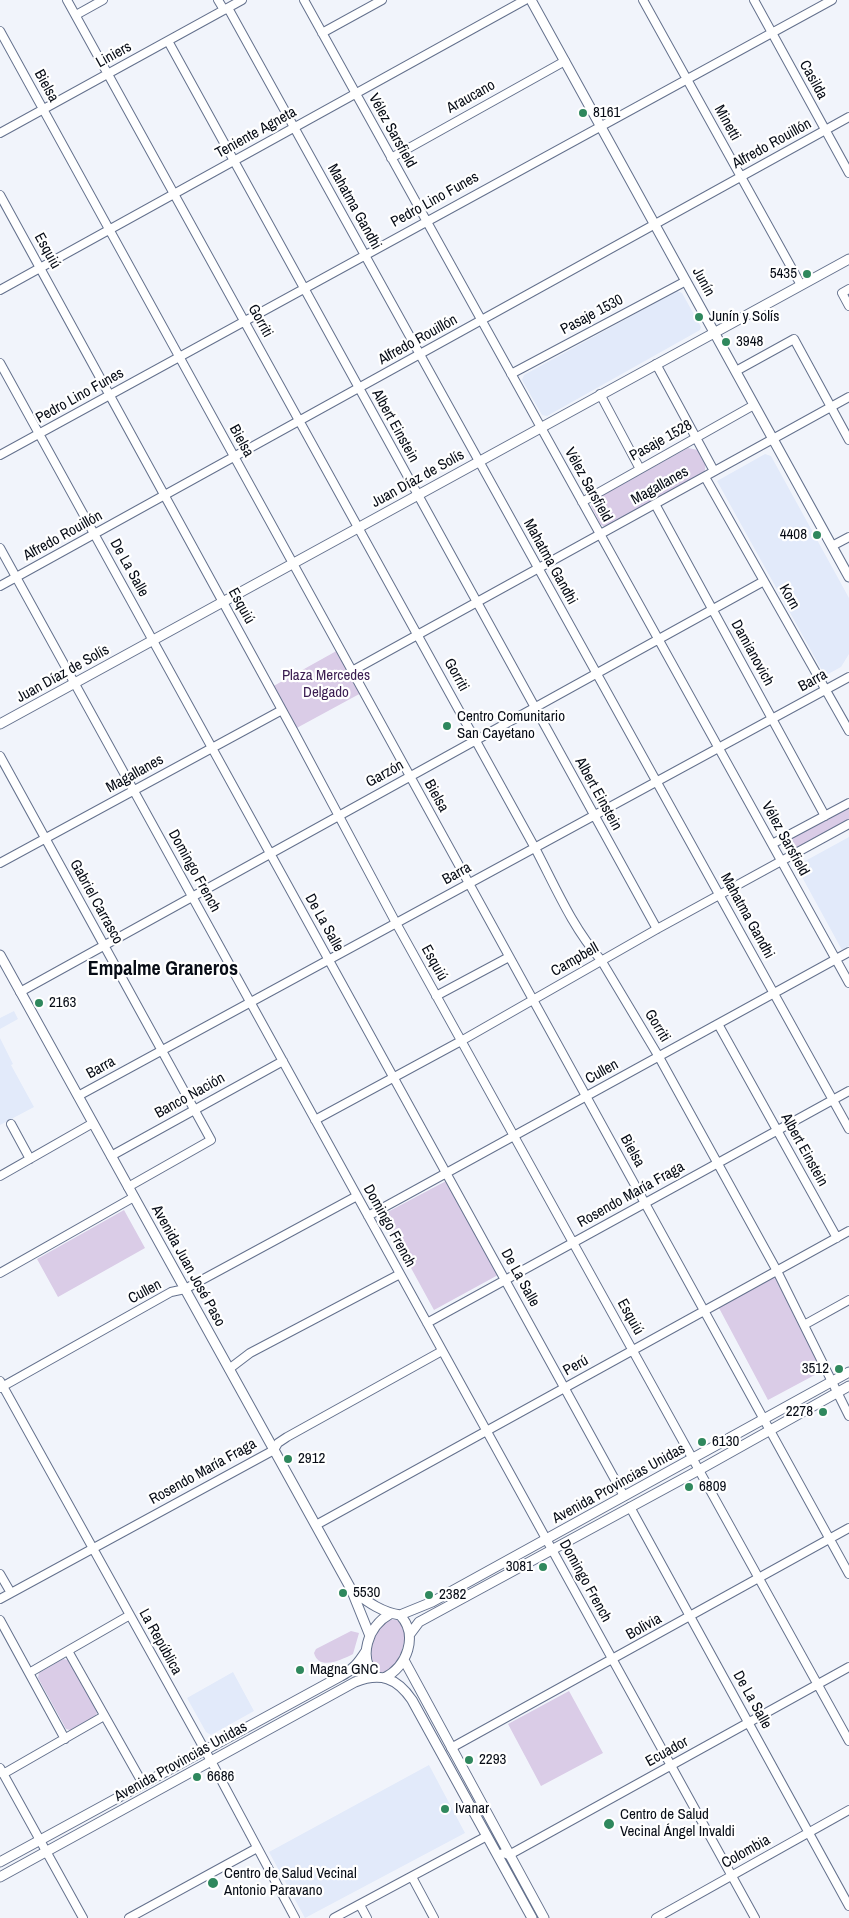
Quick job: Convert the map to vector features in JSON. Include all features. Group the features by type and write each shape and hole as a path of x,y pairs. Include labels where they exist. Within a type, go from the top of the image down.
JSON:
{"main road":[{"name":"Junín","path":"531,0 849,577"},
{"name":"Juan Díaz de Solís","path":"0,724 849,259"},
{"name":"Avenida Juan José Paso","path":"1,958 351,1589 370,1636"},
{"name":"Avenida Provincias Unidas","path":"400,1615 432,1602 849,1372"},
{"name":"Avenida Provincias Unidas","path":"410,1634 419,1622 630,1508 849,1386"},
{"name":"Avenida Juan José Paso","path":"351,1589 374,1607 390,1614"},
{"path":"380,1678 396,1671 404,1660 410,1634 400,1615 390,1614 381,1619 375,1626 366,1650 368,1665 380,1678 396,1682 405,1689 532,1918"},
{"name":"Avenida Provincias Unidas","path":"0,1862 350,1671 359,1662 366,1650"},
{"path":"404,1660 544,1918"},
{"name":"Avenida Provincias Unidas","path":"0,1876 354,1682 366,1678 380,1678"}],"street":[{"name":"Gorriti","path":"67,0 476,740 572,920 589,947 601,960 659,1057 777,1271 849,1416"},
{"path":"76,15 103,0"},
{"name":"Mahatma Gandhi","path":"218,0 226,9 294,128 849,1129"},
{"name":"Liniers","path":"0,133 242,0"},
{"name":"Vélez Sarsfield","path":"304,0 849,983"},
{"path":"322,33 382,0"},
{"name":"Teniente Agneta","path":"0,290 525,0"},
{"name":"Minetti","path":"643,0 801,285"},
{"name":"Casilda","path":"754,0 849,174"},
{"name":"Pedro Lino Funes","path":"0,455 686,78 832,0"},
{"name":"Bielsa","path":"0,31 849,1574"},
{"name":"Albert Einstein","path":"168,41 656,929"},
{"name":"Araucano","path":"391,158 565,61"},
{"name":"Alfredo Rouillón","path":"0,586 849,117"},
{"name":"Esquiú","path":"0,195 436,996 849,1741"},
{"name":"Pasaje 1530","path":"511,374 686,281"},
{"path":"845,291 849,306"},
{"path":"736,371 794,339 849,440"},
{"name":"De La Salle","path":"0,363 624,1496"},
{"path":"656,364 714,472"},
{"path":"600,394 640,469"},
{"name":"Magallanes","path":"352,671 849,397"},
{"name":"Pasaje 1528","path":"582,502 754,404"},
{"name":"Korn","path":"704,476 849,731"},
{"name":"Damianovich","path":"655,504 825,816"},
{"path":"832,546 849,536"},
{"name":"Domingo French","path":"0,548 754,1918"},
{"name":"Garzón","path":"20,992 764,581"},
{"name":"Barra","path":"78,1096 849,677"},
{"name":"Magallanes","path":"0,863 282,710"},
{"name":"Gabriel Carrasco","path":"0,756 211,1140 128,1187"},
{"path":"772,844 849,802"},
{"name":"Campbell","path":"316,1120 461,1041 656,929 849,824"},
{"name":"Cullen","path":"368,1216 849,952"},
{"path":"436,996 509,957"},
{"name":"Albert Einstein","path":"718,1024 837,1238"},
{"name":"Banco Nación","path":"111,1156 283,1061"},
{"name":"Rosendo María Fraga","path":"427,1322 849,1091"},
{"path":"0,1176 93,1123"},
{"path":"11,1124 30,1159"},
{"name":"Cullen","path":"1,1385 171,1292 185,1289 357,1196"},
{"path":"0,1273 134,1197"},
{"name":"Perú","path":"316,1525 849,1231"},
{"path":"229,1369 250,1353 400,1274"},
{"path":"804,1324 849,1300"},
{"name":"Rosendo María Fraga","path":"0,1599 274,1450 278,1443 287,1437 442,1351"},
{"name":"La República","path":"1,1385 205,1750 294,1918"},
{"name":"De La Salle","path":"630,1508 849,1906"},
{"name":"Bolivia","path":"451,1748 849,1528"},
{"path":"0,1574 11,1593"},
{"path":"29,1673 130,1615"},
{"path":"0,1620 65,1739"},
{"path":"68,1651 142,1784"},
{"name":"Ecuador","path":"498,1856 503,1853 509,1855 849,1667"},
{"path":"83,1918 2,1771 65,1739 104,1716"},
{"name":"Colombia","path":"656,1918 849,1810"},
{"path":"334,1918 487,1836"},
{"path":"129,1918 256,1848"},
{"path":"412,1877 434,1918"},
{"path":"360,1905 367,1918"}],"shaded area":[{"path":"677,291 682,293 701,327 700,330 547,416 542,415 522,380 524,375"},
{"path":"765,454 771,456 849,598 849,654 841,667 828,674 824,674 717,481"},
{"path":"849,837 849,946 842,950 796,866"},
{"path":"14,1011 18,1019 0,1029 0,1018"},
{"path":"0,1038 13,1064 11,1065 34,1107 0,1125"},
{"path":"233,1672 254,1711 211,1735 206,1732 187,1698"},
{"name":"Ivanar","path":"429,1765 465,1833 305,1918 269,1852"}],"green space":[{"path":"688,448 698,450 705,464 704,473 606,527 601,525 591,506 595,499"},
{"name":"Plaza Mercedes Delgado","path":"340,649 363,692 293,730 270,688"},
{"path":"849,806 849,820 790,853 787,851 784,845 788,839"},
{"path":"446,1181 498,1275 434,1310 382,1215"},
{"path":"124,1210 145,1248 58,1297 37,1259"},
{"path":"774,1276 824,1370 768,1400 719,1308"},
{"path":"390,1619 397,1620 404,1627 405,1639 394,1665 385,1672 379,1672 372,1659 373,1644 379,1629"},
{"path":"351,1631 359,1633 353,1654 343,1659 325,1663 317,1658 314,1653 316,1649"},
{"path":"63,1659 68,1660 97,1712 96,1716 70,1730 66,1729 38,1678 39,1673"},
{"path":"569,1691 603,1753 541,1786 508,1724"}],"place":[{"name":"8161","path":"583,113"},
{"name":"5435","path":"807,274"},
{"name":"Junín y Solís","path":"699,317"},
{"name":"3948","path":"726,342"},
{"name":"4408","path":"817,535"},
{"name":"Centro Comunitario San Cayetano","path":"447,726"},
{"name":"2163","path":"39,1003"},
{"name":"3512","path":"839,1369"},
{"name":"2278","path":"823,1412"},
{"name":"6130","path":"702,1442"},
{"name":"2912","path":"288,1459"},
{"name":"6809","path":"689,1487"},
{"name":"3081","path":"543,1567"},
{"name":"5530","path":"343,1593"},
{"name":"2382","path":"429,1595"},
{"name":"Magna GNC","path":"300,1670"},
{"name":"2293","path":"469,1760"},
{"name":"6686","path":"197,1777"},
{"name":"Ivanar","path":"445,1809"},
{"name":"Centro de Salud Vecinal Ángel Invaldi","path":"609,1824"},
{"name":"Centro de Salud Vecinal Antonio Paravano","path":"213,1883"}],"district":[{"name":"Empalme Graneros","path":"163,970"}]}
